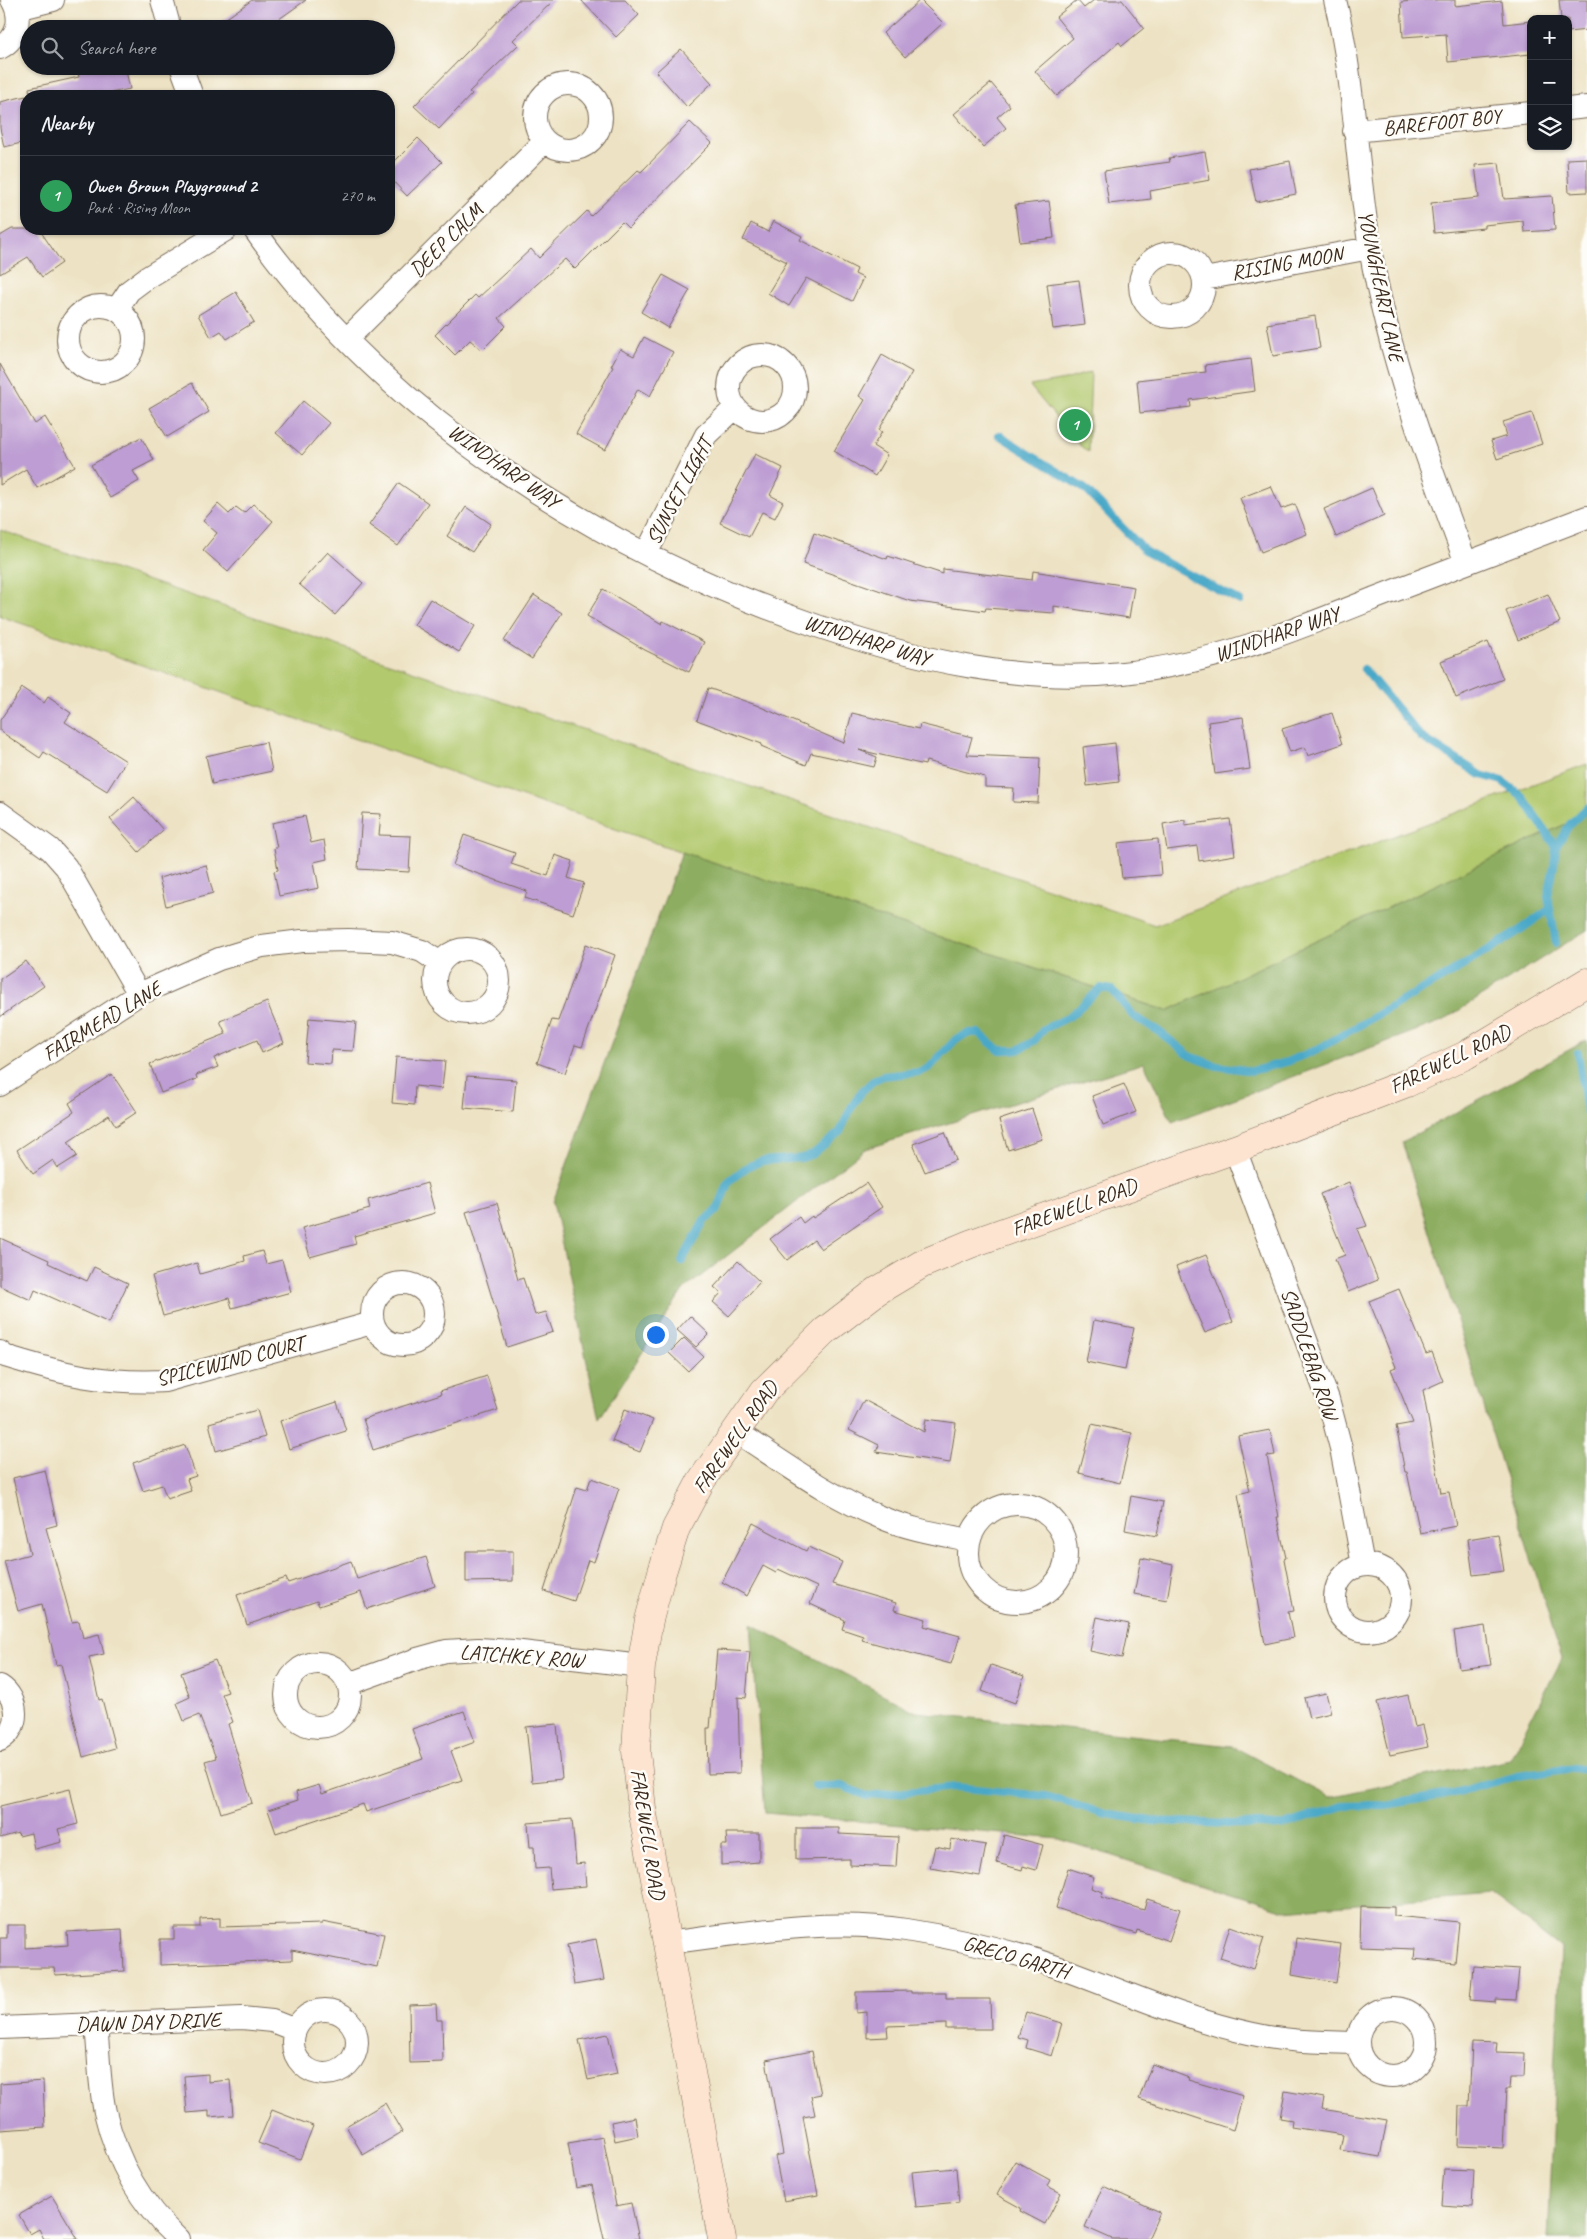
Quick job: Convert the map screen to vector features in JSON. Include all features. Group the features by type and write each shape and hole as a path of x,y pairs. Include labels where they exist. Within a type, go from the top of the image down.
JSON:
{"street":[{"path":"0,48 6,45 18,27 15,5 53,0"},
{"path":"162,0 168,20"},
{"name":"YOUNGHEART LANE","path":"1335,0 1347,61 1354,131 1370,248 1397,368 1417,430 1466,563"},
{"path":"185,75 190,90"},
{"path":"1572,109 1587,107"},
{"name":"BAREFOOT BOY","path":"1354,131 1527,113"},
{"name":"DEEP CALM","path":"347,339 545,140"},
{"path":"117,309 129,291 145,279 217,235"},
{"name":"WINDHARP WAY","path":"258,235 280,266 347,339 411,399 463,440 551,500 599,530 646,554 770,609 863,642 931,661 1000,672 1064,677 1123,673 1178,665 1236,651 1587,517"},
{"name":"RISING MOON","path":"1204,279 1370,248"},
{"name":"SUNSET LIGHT","path":"646,554 706,435 735,408"},
{"path":"0,813 50,849 66,867 138,994"},
{"name":"FAIRMEAD LANE","path":"0,1085 138,994 219,959 262,946 349,940 392,942 422,951 440,963"},
{"name":"FAREWELL ROAD","path":"722,2239 642,1809 636,1751 641,1666 657,1591 676,1528 701,1481 735,1431 764,1391 825,1331 878,1291 922,1264 970,1244 1407,1083 1466,1055 1587,982"},
{"name":"SADDLEBAG ROW","path":"1234,1148 1328,1399 1341,1448 1362,1566"},
{"name":"SPICEWIND COURT","path":"2,1358 96,1380 132,1383 165,1381 372,1322"},
{"path":"735,1431 834,1494 880,1517 926,1531 969,1540"},
{"path":"1010,1504 1025,1505 1041,1510 1052,1519 1062,1532 1066,1549 1065,1565 1054,1586 1036,1599 1016,1603 1001,1601 987,1594 974,1580 967,1560 969,1540 981,1519 995,1509 1010,1504"},
{"name":"LATCHKEY ROW","path":"348,1684 446,1651 478,1649 513,1651 641,1666"},
{"path":"0,1686 12,1698 15,1708 15,1719 11,1729 0,1740"},
{"name":"GRECO GARTH","path":"666,1943 792,1927 851,1926 905,1930 949,1938 1058,1967 1199,2020 1253,2035 1302,2042 1358,2043"},
{"name":"DAWN DAY DRIVE","path":"0,2028 242,2018 272,2020 294,2030"},
{"path":"96,2025 105,2111 114,2143 128,2175 143,2201 161,2224 178,2239"}],"green space":[{"path":"1091,372 1088,452 1077,443 1030,386 1065,380"},
{"path":"0,530 1155,925 1587,764 1587,814 1167,1011 682,852 0,616"},
{"path":"1587,814 1587,930 1442,1021 1172,1122 1144,1063 865,1149 683,1290 599,1419 553,1202 682,852 1167,1011"},
{"path":"1587,1040 1587,2239 1547,2239 1561,1948 1489,1893 1285,1910 1059,1839 765,1813 751,1624 916,1712 1232,1746 1329,1797 1510,1759 1562,1659 1402,1142"}],"building":[{"path":"252,0 306,0 278,20 224,20"},
{"path":"518,0 554,0 513,40 518,45 469,92 472,94 439,129 414,106"},
{"path":"581,0 625,0 639,15 616,37"},
{"path":"920,0 943,23 905,57 883,33"},
{"path":"1077,0 1084,8 1094,0 1122,0 1144,28 1122,46 1119,42 1057,96 1035,71 1073,38 1056,17"},
{"path":"1455,0 1455,6 1502,1 1504,24 1527,21 1527,54 1448,62 1446,34 1403,37 1401,2"},
{"path":"1559,0 1587,0 1587,30 1572,32 1572,15 1561,15"},
{"path":"681,49 712,83 687,107 656,72"},
{"path":"79,75 127,75 130,89 29,90 29,88 79,77"},
{"path":"991,83 1010,106 997,117 1006,128 983,147 954,114"},
{"path":"20,97 20,143 4,147 0,128 0,102"},
{"path":"690,122 712,143 628,228 622,222 575,269 565,259 499,318 506,326 482,350 470,340 455,355 435,335 475,295 478,298 531,249 539,258 587,211 591,216 638,170 641,172"},
{"path":"418,138 442,162 407,196 395,183 395,161"},
{"path":"1205,152 1210,180 1150,191 1151,199 1109,204 1104,171 1170,162 1169,158"},
{"path":"1587,158 1587,192 1569,193 1567,159"},
{"path":"1290,161 1296,194 1256,202 1249,169"},
{"path":"1499,163 1504,199 1552,196 1555,230 1524,232 1523,221 1484,225 1484,228 1434,233 1431,203 1479,198 1475,165"},
{"path":"1049,201 1054,238 1020,242 1015,205"},
{"path":"773,221 802,236 800,240 857,269 855,274 863,278 852,301 806,278 789,306 768,293 787,262 743,240 751,223 768,232"},
{"path":"12,229 20,229 20,235 43,235 62,263 42,277 28,257 0,274 0,236"},
{"path":"663,275 690,290 668,328 641,312"},
{"path":"1079,280 1085,325 1053,329 1047,284"},
{"path":"236,292 254,322 227,339 221,331 211,337 198,315"},
{"path":"1315,316 1320,348 1273,356 1267,324"},
{"path":"644,337 673,352 650,396 638,389 605,450 576,434 613,367 611,366 620,349 634,356"},
{"path":"882,355 912,372 879,430 882,432 873,446 887,455 875,476 834,451 865,400 859,396"},
{"path":"1251,359 1255,391 1190,400 1191,407 1140,413 1137,380 1206,372 1205,365"},
{"path":"0,364 35,424 45,417 75,466 37,488 26,469 0,485"},
{"path":"192,383 209,412 167,437 149,408"},
{"path":"303,401 329,423 302,455 276,433"},
{"path":"1532,413 1542,444 1497,459 1491,441 1507,436 1503,422"},
{"path":"141,437 154,460 133,471 139,481 110,498 91,465"},
{"path":"755,454 783,468 770,495 783,502 775,518 762,512 749,537 720,523"},
{"path":"399,483 428,503 398,546 369,525"},
{"path":"1271,486 1281,509 1295,504 1307,534 1261,552 1240,498"},
{"path":"1372,488 1384,516 1336,537 1324,509"},
{"path":"218,504 229,514 236,507 244,513 253,504 273,521 228,572 203,550 217,533 203,521"},
{"path":"466,507 491,524 472,552 447,536"},
{"path":"814,533 887,559 888,556 943,574 943,569 1032,580 1033,571 1134,587 1129,618 1054,606 1054,613 986,608 985,611 910,601 803,564"},
{"path":"328,552 363,583 335,615 299,584"},
{"path":"603,589 662,624 663,621 704,642 689,672 645,650 587,616"},
{"path":"1548,594 1560,622 1518,640 1506,611"},
{"path":"534,595 562,613 532,659 504,641"},
{"path":"430,599 475,626 459,652 414,625"},
{"path":"1488,642 1503,679 1456,698 1441,661"},
{"path":"22,688 44,703 48,697 71,713 65,722 126,761 107,791 44,752 40,758 0,731 0,720"},
{"path":"708,688 756,705 844,743 852,713 919,729 920,724 972,737 967,755 1040,758 1038,803 1013,802 1014,788 985,787 985,777 926,761 925,765 859,750 877,757 874,767 811,753 806,765 761,746 762,744 697,720"},
{"path":"1332,713 1342,744 1308,756 1305,747 1290,752 1282,729"},
{"path":"1243,717 1250,769 1215,774 1208,722"},
{"path":"266,742 272,771 212,784 206,756"},
{"path":"1115,743 1119,782 1087,786 1083,747"},
{"path":"134,797 163,830 139,852 110,819"},
{"path":"362,813 381,814 379,835 411,836 409,872 358,869"},
{"path":"305,816 311,843 324,840 327,859 314,862 319,888 279,896 274,871 278,870 274,848 277,848 272,823"},
{"path":"1230,819 1235,855 1199,861 1197,846 1167,850 1163,824 1185,820 1185,825"},
{"path":"464,835 515,853 511,864 548,876 555,855 573,861 568,878 584,883 573,914 525,898 527,891 453,865"},
{"path":"1158,839 1161,875 1122,878 1118,843"},
{"path":"206,865 213,893 166,906 159,878"},
{"path":"586,944 615,955 582,1047 575,1045 565,1073 537,1063 552,1020 558,1021"},
{"path":"26,961 44,986 0,1017 0,979"},
{"path":"267,1002 284,1043 262,1053 257,1040 214,1058 218,1067 196,1075 197,1079 161,1093 150,1064 226,1034 220,1021"},
{"path":"309,1018 356,1022 353,1051 332,1050 331,1064 305,1062"},
{"path":"396,1057 445,1061 442,1089 415,1086 414,1105 392,1103"},
{"path":"112,1074 137,1112 116,1126 109,1115 68,1142 77,1156 58,1168 53,1160 33,1174 17,1150 74,1112 69,1103"},
{"path":"467,1076 516,1080 513,1112 464,1108"},
{"path":"1124,1084 1136,1112 1103,1125 1092,1096"},
{"path":"1032,1109 1042,1139 1008,1150 999,1120"},
{"path":"945,1132 956,1160 925,1172 913,1144"},
{"path":"1349,1182 1367,1226 1357,1229 1378,1280 1348,1292 1335,1259 1345,1255 1320,1194"},
{"path":"427,1183 435,1213 354,1236 356,1244 310,1257 302,1228 370,1209 368,1200"},
{"path":"866,1183 882,1207 821,1249 814,1240 787,1260 770,1239 799,1217 803,1223 812,1216 813,1218"},
{"path":"497,1203 518,1280 523,1278 535,1315 546,1312 553,1332 507,1347 466,1212"},
{"path":"0,1238 49,1260 48,1263 87,1281 94,1267 128,1283 109,1323 35,1290 31,1300 0,1286"},
{"path":"262,1251 266,1264 282,1260 291,1292 232,1308 229,1298 163,1316 152,1276 197,1263 200,1274 245,1261 244,1256"},
{"path":"1206,1255 1233,1322 1205,1333 1176,1267"},
{"path":"738,1261 760,1282 729,1316 713,1302 721,1293 714,1287"},
{"path":"1399,1289 1426,1354 1432,1352 1443,1381 1423,1390 1441,1493 1449,1492 1456,1526 1420,1533 1396,1426 1413,1423 1391,1369 1396,1367 1369,1301"},
{"path":"690,1316 709,1334 696,1347 677,1330"},
{"path":"1094,1320 1134,1328 1125,1370 1086,1362"},
{"path":"684,1338 703,1356 688,1371 669,1353"},
{"path":"487,1376 498,1410 373,1450 363,1419 441,1394 440,1391"},
{"path":"864,1400 924,1432 926,1419 956,1423 950,1463 876,1452 879,1445 849,1430"},
{"path":"337,1402 346,1431 289,1449 280,1421"},
{"path":"625,1409 653,1420 640,1452 612,1441"},
{"path":"257,1410 265,1437 216,1451 209,1423"},
{"path":"1092,1424 1132,1433 1120,1483 1079,1473"},
{"path":"1270,1430 1275,1455 1267,1456 1294,1611 1288,1612 1293,1638 1265,1644 1238,1494 1250,1491 1238,1436"},
{"path":"185,1445 196,1476 187,1479 191,1491 167,1499 162,1485 143,1491 133,1463"},
{"path":"45,1470 57,1525 46,1528 72,1622 79,1621 83,1638 99,1634 104,1654 89,1657 99,1700 102,1699 115,1748 83,1757 61,1664 56,1665 42,1604 18,1611 4,1561 30,1554 13,1478"},
{"path":"591,1478 619,1488 594,1562 588,1560 574,1601 544,1591 577,1487 587,1490"},
{"path":"1131,1496 1163,1502 1157,1536 1125,1530"},
{"path":"753,1523 806,1551 808,1547 842,1562 832,1584 896,1603 894,1610 926,1619 924,1626 960,1636 951,1664 862,1640 863,1636 842,1629 845,1620 810,1604 817,1587 778,1569 776,1573 763,1566 747,1596 722,1582"},
{"path":"1498,1534 1504,1571 1473,1575 1468,1539"},
{"path":"466,1551 513,1551 513,1581 466,1582"},
{"path":"426,1557 435,1586 367,1609 361,1592 319,1606 317,1601 247,1625 237,1595 286,1578 288,1583 351,1561 357,1579"},
{"path":"1141,1558 1173,1565 1167,1600 1134,1594"},
{"path":"1097,1617 1129,1624 1122,1658 1090,1651"},
{"path":"1485,1626 1491,1665 1459,1669 1454,1631"},
{"path":"717,1650 750,1652 746,1698 738,1697 740,1773 708,1774 707,1728 710,1728"},
{"path":"215,1660 228,1692 222,1694 233,1722 228,1724 252,1803 221,1813 205,1761 216,1758 199,1715 184,1721 177,1703 190,1697 181,1673"},
{"path":"991,1665 1024,1676 1015,1703 982,1691"},
{"path":"1326,1693 1331,1713 1309,1718 1304,1698"},
{"path":"1408,1695 1415,1727 1423,1725 1428,1747 1390,1755 1377,1702"},
{"path":"464,1711 475,1742 451,1751 462,1780 366,1812 363,1804 276,1833 268,1810 298,1800 296,1792 319,1785 322,1794 423,1759 412,1729"},
{"path":"557,1724 562,1779 532,1782 526,1727"},
{"path":"70,1789 78,1824 58,1829 62,1842 34,1849 31,1833 19,1836 18,1833 0,1838 0,1806"},
{"path":"572,1819 576,1864 584,1863 586,1886 551,1889 549,1868 535,1869 534,1847 530,1847 528,1823"},
{"path":"796,1828 839,1828 839,1834 898,1837 896,1867 850,1865 850,1859 796,1860"},
{"path":"726,1833 759,1833 759,1862 721,1865 721,1845 727,1845"},
{"path":"1004,1835 1043,1845 1036,1870 1023,1866 1022,1870 997,1863"},
{"path":"951,1839 986,1845 980,1876 930,1868 935,1846 950,1849"},
{"path":"1068,1868 1094,1877 1091,1888 1103,1892 1101,1897 1144,1910 1147,1899 1180,1909 1169,1941 1137,1930 1136,1934 1056,1908"},
{"path":"1361,1906 1394,1907 1394,1916 1459,1922 1455,1963 1414,1959 1415,1949 1360,1947"},
{"path":"220,1918 220,1927 322,1924 322,1922 384,1934 377,1967 292,1950 292,1960 160,1965 160,1939 174,1939 174,1927 200,1927 200,1919"},
{"path":"7,1925 25,1925 25,1948 68,1945 67,1932 122,1929 124,1971 55,1975 54,1968 0,1968 0,1938 7,1938"},
{"path":"1230,1926 1264,1938 1254,1969 1220,1958"},
{"path":"1296,1938 1341,1944 1336,1983 1292,1975"},
{"path":"596,1939 604,1980 574,1985 567,1945"},
{"path":"1473,1966 1519,1969 1516,2000 1495,1999 1495,2002 1470,2000"},
{"path":"911,1991 911,1993 946,1993 946,1999 990,1999 991,2029 946,2029 946,2024 887,2026 888,2037 867,2038 867,2012 856,2013 856,1992"},
{"path":"436,2004 437,2020 442,2020 443,2062 410,2063 409,2005"},
{"path":"1026,2012 1062,2023 1052,2056 1026,2048 1028,2040 1018,2037"},
{"path":"608,2034 617,2074 588,2080 579,2040"},
{"path":"1472,2042 1497,2043 1496,2052 1525,2053 1524,2077 1511,2077 1510,2088 1506,2088 1503,2148 1458,2146 1459,2106 1469,2106"},
{"path":"812,2051 821,2094 811,2096 815,2115 803,2117 818,2195 784,2201 775,2156 783,2154 766,2060"},
{"path":"1152,2064 1189,2078 1188,2080 1243,2096 1233,2130 1139,2099"},
{"path":"208,2074 208,2082 230,2080 233,2115 209,2117 209,2111 187,2113 184,2076"},
{"path":"43,2081 45,2127 0,2130 0,2084"},
{"path":"1285,2091 1324,2098 1322,2109 1387,2120 1380,2157 1340,2150 1343,2135 1291,2127 1292,2120 1280,2118"},
{"path":"385,2103 402,2132 363,2155 346,2126"},
{"path":"272,2110 313,2126 300,2159 258,2143"},
{"path":"635,2117 638,2136 615,2141 611,2122"},
{"path":"603,2137 616,2206 631,2203 639,2239 604,2239 592,2185 576,2188 568,2143"},
{"path":"1015,2161 1050,2180 1047,2186 1061,2193 1045,2224 1020,2211 1021,2208 997,2195"},
{"path":"956,2168 959,2203 916,2207 912,2172"},
{"path":"1444,2169 1474,2170 1472,2207 1441,2205"},
{"path":"1103,2186 1160,2212 1148,2239 1112,2239 1085,2227"},
{"path":"52,2196 78,2239 44,2239 39,2229 30,2234 19,2215"}],"waterway":[{"path":"999,435 1085,489 1146,552 1240,601"},
{"path":"1364,669 1421,737 1481,775 1502,781 1522,796 1556,847"},
{"path":"1556,943 1548,896 1556,847 1570,824 1587,808"},
{"path":"682,1261 704,1221 717,1211 729,1181 747,1167 762,1161 802,1158 813,1154 840,1132 851,1108 862,1091 873,1081 883,1076 921,1072 930,1067 956,1039 970,1033 979,1033 999,1050 1018,1050 1034,1041 1044,1029 1069,1017 1101,988 1112,990 1133,1016 1157,1030 1190,1056 1217,1066 1252,1071 1287,1062 1318,1049 1451,973 1516,933 1550,909"},
{"path":"1578,1053 1587,1112"},
{"path":"1587,1195 1587,1220"},
{"path":"815,1786 842,1786 867,1796 956,1787 1045,1796 1106,1814 1152,1821 1281,1826 1343,1806 1386,1805 1450,1794 1518,1776 1574,1768 1587,1770"}],"place":[{"name":"Owen Brown Playground 2","path":"1075,425"}]}
